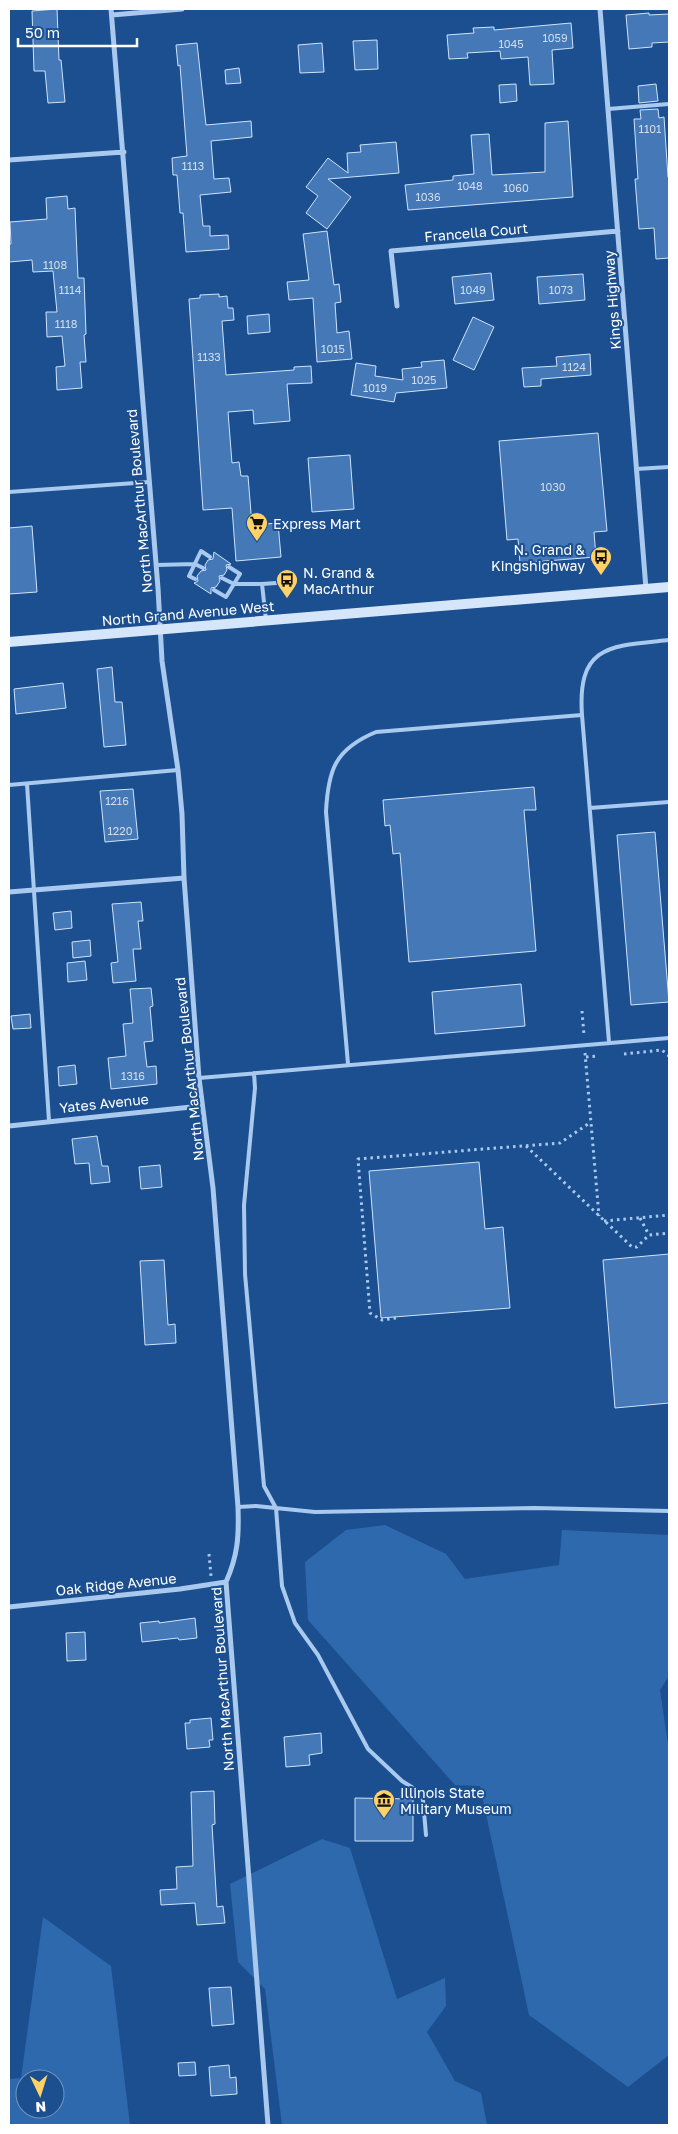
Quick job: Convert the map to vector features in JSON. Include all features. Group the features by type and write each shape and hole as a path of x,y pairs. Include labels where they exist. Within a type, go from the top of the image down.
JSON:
{"main road":[{"name":"North Grand Avenue West","path":"9,642 669,587"}],"street":[{"name":"North MacArthur Boulevard","path":"111,9 124,152 160,629 166,697 178,770 182,814 184,878 201,1106 214,1188 238,1507 239,1525 236,1558 226,1582 268,2125"},
{"path":"112,15 182,9"},
{"name":"Kings Highway","path":"600,9 646,589"},
{"path":"9,160 124,152"},
{"name":"Francella Court","path":"397,306 391,250 618,231"},
{"path":"9,892 184,878"},
{"name":"Yates Avenue","path":"9,1126 201,1106"},
{"name":"Oak Ridge Avenue","path":"9,1607 180,1589 226,1582"}],"lane":[{"path":"608,109 669,104"},
{"path":"636,469 669,466"},
{"path":"9,492 149,482"},
{"path":"195,580 189,576 201,551 210,557"},
{"path":"156,565 195,564 203,568"},
{"path":"214,590 226,598 240,574 229,567"},
{"path":"222,578 234,584 290,582"},
{"path":"262,584 266,620"},
{"path":"609,1042 582,715 583,677 590,664 606,650 622,645 669,640"},
{"path":"348,1064 326,812 327,789 332,770 339,757 348,747 376,732 582,715"},
{"path":"9,785 178,770"},
{"path":"27,784 49,1121"},
{"path":"590,808 669,802"},
{"path":"199,1078 669,1038"},
{"path":"254,1072 255,1088 244,1205 245,1292 264,1486 276,1508 282,1586 295,1623 318,1654 368,1749 402,1781 418,1791 423,1800 426,1835"},
{"path":"238,1507 315,1512 526,1508 669,1511"}],"path":[{"path":"582,1011 584,1035"},
{"path":"624,1054 662,1050 669,1056"},
{"path":"598,1056 586,1055 599,1216"},
{"path":"396,1318 382,1320 370,1313 358,1160 560,1143 592,1122"},
{"path":"526,1146 632,1247 637,1247 649,1235 669,1233"},
{"path":"604,1221 669,1215"},
{"path":"640,1218 649,1235"},
{"path":"209,1554 212,1584"}],"shaded area":[{"path":"385,1525 446,1554 465,1579 559,1565 562,1530 669,1535 669,1676 660,1690 669,1751 669,2055 628,2087 529,2015 480,1786 455,1785 308,1620 305,1562 346,1530"},
{"path":"322,1839 350,1848 397,1999 445,1978 446,2006 427,2032 455,2081 481,2093 487,2125 282,2125 265,1989 238,1962 230,1884"},
{"path":"43,1917 111,1966 130,2125 9,2125 9,2079 15,2078 15,2119 65,2119 65,2069 22,2069"}],"building":[{"path":"57,9 59,60 61,60 65,102 48,103 45,71 34,71 32,11"},
{"path":"649,13 649,15 669,14 669,42 652,43 652,47 629,49 626,15"},
{"path":"571,23 573,48 552,50 554,84 530,85 528,57 501,59 500,51 467,53 468,58 449,59 447,35 474,33 473,28 494,27 494,30"},
{"path":"377,40 378,69 355,70 353,41"},
{"path":"197,43 206,125 251,121 252,137 211,141 214,179 229,178 231,192 200,195 203,226 210,226 210,236 228,235 229,249 186,252 183,213 180,213 177,175 173,175 172,158 187,156 180,65 178,66 176,45"},
{"path":"322,43 324,72 300,73 298,45"},
{"path":"239,68 241,83 226,84 225,70"},
{"path":"516,84 517,101 500,103 499,85"},
{"path":"656,84 658,101 639,103 638,86"},
{"path":"658,109 659,118 664,117 669,177 669,258 656,259 654,228 639,229 635,179 638,179 634,119 641,119 640,110"},
{"path":"568,121 573,197 408,210 405,185 453,180 453,176 474,174 471,135 489,134 492,175 545,172 545,123"},
{"path":"396,142 399,173 328,179 351,197 327,229 306,213 318,196 306,187 328,158 348,173 347,153 361,152 360,145"},
{"path":"67,196 68,209 75,208 78,278 84,278 86,362 80,362 82,388 57,390 56,367 65,366 62,336 47,337 46,312 57,312 53,271 33,272 32,260 9,262 9,244 11,244 10,222 47,219 46,198"},
{"path":"327,231 334,285 339,284 341,302 335,303 337,333 349,331 352,359 317,362 313,298 289,300 287,282 309,280 303,234"},
{"path":"491,273 494,300 455,304 452,277"},
{"path":"583,274 585,300 539,304 537,277"},
{"path":"219,294 219,297 227,296 228,308 233,308 234,320 222,321 226,375 294,370 294,367 311,366 312,383 287,384 290,421 254,424 253,410 228,412 232,463 239,462 241,476 248,476 252,525 278,523 281,557 236,561 232,508 203,510 189,299 200,298 200,295"},
{"path":"269,314 270,332 248,334 247,316"},
{"path":"473,317 494,327 474,370 453,360"},
{"path":"590,354 591,375 541,379 541,386 524,387 522,368 557,366 556,357"},
{"path":"444,360 447,388 396,393 394,402 351,395 356,363 376,366 375,376 403,380 402,369 422,367 421,362"},
{"path":"598,433 607,531 594,532 596,557 520,563 518,539 507,540 499,441"},
{"path":"350,455 354,509 312,512 308,458"},
{"path":"32,526 37,592 9,594 9,528"},
{"path":"214,552 231,564 226,565 227,570 224,575 219,576 220,581 216,587 211,588 211,594 194,583 198,581 197,576 201,571 206,570 205,565 208,560 213,559"},
{"path":"112,667 115,702 122,702 126,745 104,747 97,669"},
{"path":"63,683 66,708 16,714 14,689"},
{"path":"534,787 536,810 524,810 536,951 409,962 400,853 393,854 390,825 385,826 383,800"},
{"path":"133,789 138,839 105,842 100,791"},
{"path":"655,832 669,1002 631,1005 617,835"},
{"path":"141,902 143,921 138,921 141,949 133,949 136,981 113,983 111,963 118,962 112,904"},
{"path":"71,911 72,928 55,930 53,913"},
{"path":"90,940 91,956 73,958 72,942"},
{"path":"85,961 87,980 68,982 67,963"},
{"path":"521,984 525,1026 435,1034 432,992"},
{"path":"151,988 153,1006 150,1007 153,1041 144,1042 147,1067 156,1066 157,1084 111,1089 108,1058 126,1056 123,1024 133,1023 130,989"},
{"path":"30,1014 31,1028 13,1029 11,1016"},
{"path":"75,1065 77,1084 59,1086 58,1067"},
{"path":"97,1136 102,1166 108,1166 110,1182 91,1184 89,1163 75,1164 72,1139"},
{"path":"479,1162 485,1229 503,1227 510,1308 381,1318 369,1171"},
{"path":"160,1165 162,1187 141,1189 139,1167"},
{"path":"669,1254 669,1403 615,1408 603,1260"},
{"path":"164,1260 168,1325 175,1324 176,1343 145,1345 140,1261"},
{"path":"195,1618 197,1638 142,1642 140,1623 159,1621 159,1623"},
{"path":"85,1632 86,1660 67,1661 66,1633"},
{"path":"211,1718 213,1740 209,1740 210,1747 187,1749 185,1723 190,1723 190,1720"},
{"path":"321,1733 322,1753 309,1755 310,1765 286,1767 284,1737"},
{"path":"214,1791 215,1824 212,1825 217,1907 223,1906 225,1923 197,1925 195,1903 161,1905 160,1890 177,1889 176,1867 193,1866 191,1792"},
{"path":"355,1798 413,1799 413,1841 355,1841"},
{"path":"231,1987 234,2024 212,2026 209,1988"},
{"path":"195,2062 196,2075 179,2076 178,2063"},
{"path":"229,2065 230,2078 236,2077 237,2094 211,2096 209,2067"}],"place":[{"name":"Express Mart","path":"257,542"},
{"name":"N. Grand & Kingshighway","path":"601,576"},
{"name":"N. Grand & MacArthur","path":"287,599"},
{"name":"Illinois State Military Museum","path":"384,1819"}]}
